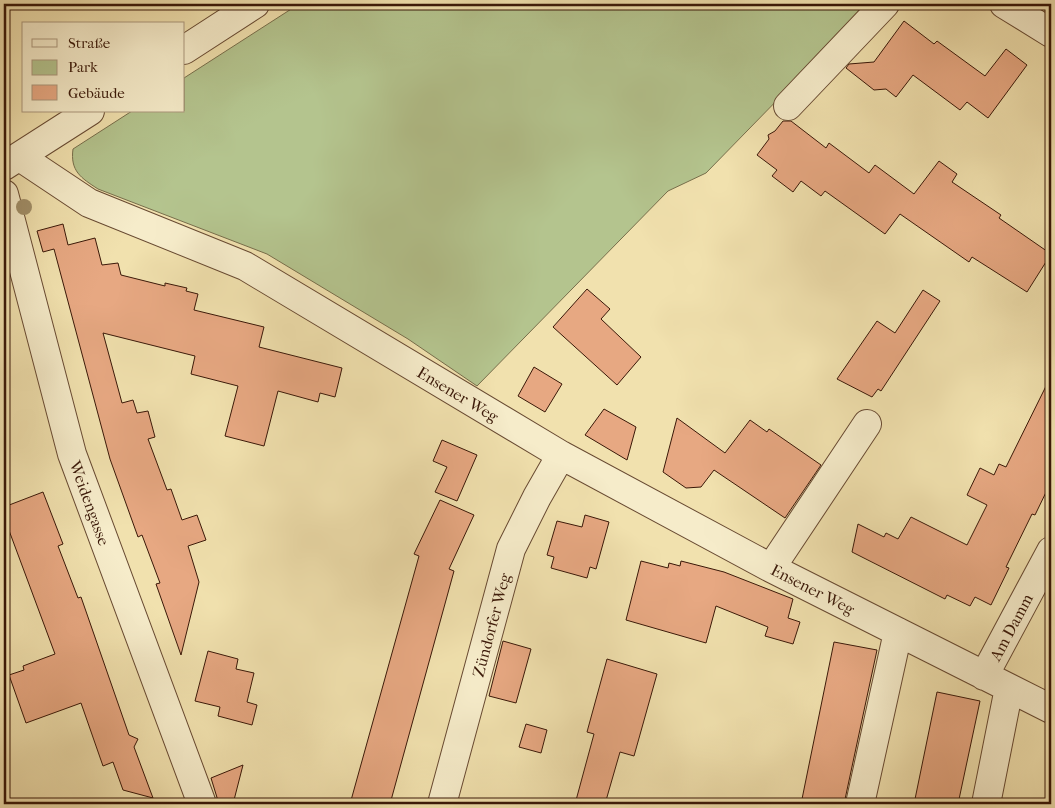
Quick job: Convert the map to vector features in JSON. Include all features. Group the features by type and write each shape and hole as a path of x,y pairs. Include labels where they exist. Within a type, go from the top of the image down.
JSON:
{"street":[{"path":"185,49 255,4"},
{"path":"788,106 884,4"},
{"path":"1004,4 1040,19"},
{"path":"12,162 88,112"},
{"name":"Ensener Weg","path":"12,162 89,203 245,266 561,456 771,568 1051,709"},
{"name":"Weidengasse","path":"4,194 72,454 202,804"},
{"path":"771,568 867,424"},
{"name":"Zündorfer Weg","path":"442,804 511,549 537,497 561,456"},
{"name":"Am Damm","path":"984,676 1051,551"},
{"path":"860,804 898,632"},
{"path":"986,804 1010,688"}],"green space":[{"path":"299,4 871,4 706,173 668,191 477,386 408,339 267,254 98,189 78,173 73,163 73,149 130,112 185,112 185,77"}],"building":[{"path":"904,21 934,44 937,41 985,76 1006,49 1027,65 988,118 967,102 960,110 913,75 896,97 886,89 874,90 846,68 849,64 874,62"},
{"path":"783,121 791,121 826,148 829,143 869,173 875,165 914,194 939,161 957,174 952,182 1001,215 999,218 1051,254 1027,292 972,257 969,262 900,214 885,234 825,191 821,196 801,181 793,192 772,176 777,170 757,155 769,139 768,135 775,131"},
{"path":"63,224 68,245 95,238 102,265 118,263 121,275 165,286 165,283 187,288 186,291 198,294 194,310 264,327 259,347 342,368 335,397 320,393 318,402 278,391 264,446 225,436 238,386 191,374 195,356 103,333 122,403 133,400 137,413 148,411 155,437 148,439 167,490 171,489 182,520 197,515 206,540 188,546 199,582 181,655 156,584 160,583 142,535 138,537 110,459 54,249 43,252 37,231"},
{"path":"587,289 610,309 601,319 641,357 617,385 553,327"},
{"path":"923,290 940,301 881,391 878,389 872,397 837,379 877,321 895,333"},
{"path":"534,367 562,384 545,412 518,396"},
{"path":"1051,376 1051,482 1035,515 1032,514 1006,567 1009,568 991,605 975,597 970,606 947,595 945,599 852,552 858,524 884,537 886,533 898,539 911,517 967,545 987,505 967,495 980,468 994,475 999,464 1006,467"},
{"path":"604,409 636,427 627,460 585,435"},
{"path":"677,418 725,453 750,420 767,432 769,429 821,465 785,518 714,470 701,487 686,488 663,472"},
{"path":"442,440 477,455 457,501 435,492 447,467 433,461"},
{"path":"43,492 63,544 58,546 78,598 81,597 129,735 138,739 134,747 153,798 123,790 113,762 103,766 81,703 26,723 9,675 24,670 23,666 55,654 4,517 4,507"},
{"path":"440,500 474,515 449,569 454,571 390,804 350,804 419,556 414,554"},
{"path":"585,515 609,522 596,569 590,567 587,578 551,568 554,557 547,555 557,521 582,527"},
{"path":"641,561 668,568 669,563 680,566 681,561 724,572 793,599 788,618 800,622 793,644 765,636 768,627 716,606 706,643 626,620"},
{"path":"503,641 531,649 516,703 489,696"},
{"path":"834,642 877,650 844,804 801,804"},
{"path":"208,651 238,659 236,669 254,673 247,702 257,705 252,725 218,716 220,707 195,701"},
{"path":"607,659 657,674 634,756 620,752 605,804 575,804 594,734 587,732"},
{"path":"937,692 980,701 958,804 914,804"},
{"path":"526,724 547,730 541,753 519,747"},
{"path":"243,765 233,804 219,804 211,778"}]}
